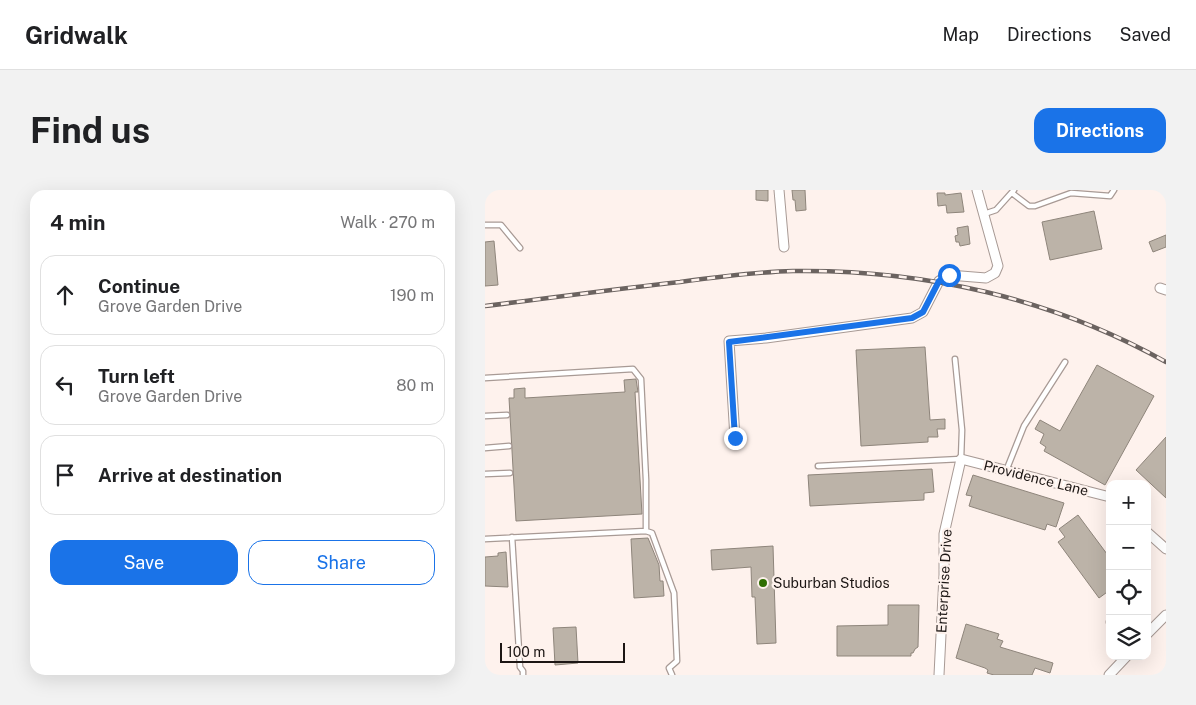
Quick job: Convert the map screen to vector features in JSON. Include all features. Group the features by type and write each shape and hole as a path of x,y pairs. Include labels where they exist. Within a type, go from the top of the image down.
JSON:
{"street":[{"path":"779,190 784,247"},
{"path":"735,438 729,342 912,318 923,312 939,281 949,275 986,278 995,273 998,266 977,190"},
{"name":"Providence Lane","path":"961,459 1106,496"},
{"name":"Enterprise Drive","path":"939,675 944,534 961,459"},
{"path":"1151,536 1166,549"},
{"path":"1151,630 1166,615"},
{"path":"1109,675 1123,660"}],"lane":[{"path":"984,214 996,210 1013,191 1029,206 1035,206 1071,193 1110,196 1114,190"},
{"path":"485,224 501,225 520,248"},
{"path":"819,466 961,459 962,430 955,359"},
{"path":"1006,470 1023,426 1065,362"},
{"path":"485,378 633,369 641,380 646,480 646,531"},
{"path":"485,416 507,415"},
{"path":"485,448 509,446"},
{"path":"485,474 510,473"},
{"path":"485,539 646,531 652,533 674,593 677,661 669,668 671,675"},
{"path":"512,537 520,668 523,675"}],"building":[{"path":"756,190 768,190 768,201 756,200"},
{"path":"792,190 805,190 806,210 796,211"},
{"path":"937,193 945,193 945,195 961,193 964,212 947,213 946,205 938,206"},
{"path":"1094,211 1102,249 1050,260 1042,222"},
{"path":"968,226 970,244 960,246 959,242 956,242 955,236 958,235 957,228"},
{"path":"1166,235 1166,247 1153,252 1149,242"},
{"path":"494,241 498,285 485,286 485,242"},
{"path":"925,347 930,420 945,419 945,429 937,429 938,437 928,437 928,442 861,446 856,350"},
{"path":"1097,365 1154,396 1108,480 1106,480 1105,485 1044,451 1046,447 1040,443 1044,434 1035,429 1040,420 1060,431"},
{"path":"636,379 638,392 635,392 642,514 516,521 509,398 514,398 514,389 525,388 525,398 625,392 624,380"},
{"path":"1166,437 1166,498 1151,484 1151,480 1147,480 1136,470"},
{"path":"932,469 934,492 924,493 924,500 810,506 808,475"},
{"path":"973,475 1064,503 1056,527 1047,524 1045,530 969,506 972,496 966,495"},
{"path":"1078,515 1106,553 1106,593 1099,598 1058,542 1065,537 1059,529"},
{"path":"648,538 659,565 660,581 663,581 664,596 634,598 631,539"},
{"name":"Suburban Studios","path":"773,546 776,643 757,644 755,597 752,597 751,567 712,570 711,550"},
{"path":"506,552 508,587 485,586 485,557 498,556 498,553"},
{"path":"888,605 919,605 918,647 911,653 911,656 837,656 837,626 888,625"},
{"path":"966,624 999,634 997,639 1003,641 1000,647 1053,663 1050,673 1035,668 1032,675 994,675 987,673 988,670 985,668 956,658"},
{"path":"576,627 578,663 555,665 553,628"}],"railway":[{"path":"485,306 765,272 841,272 890,275 938,282 1032,305 1078,320 1166,362"}],"place":[{"name":"Suburban Studios","path":"763,583"}],"route":[{"path":"735,438 729,342 912,318 923,312 939,281 949,275"}]}
